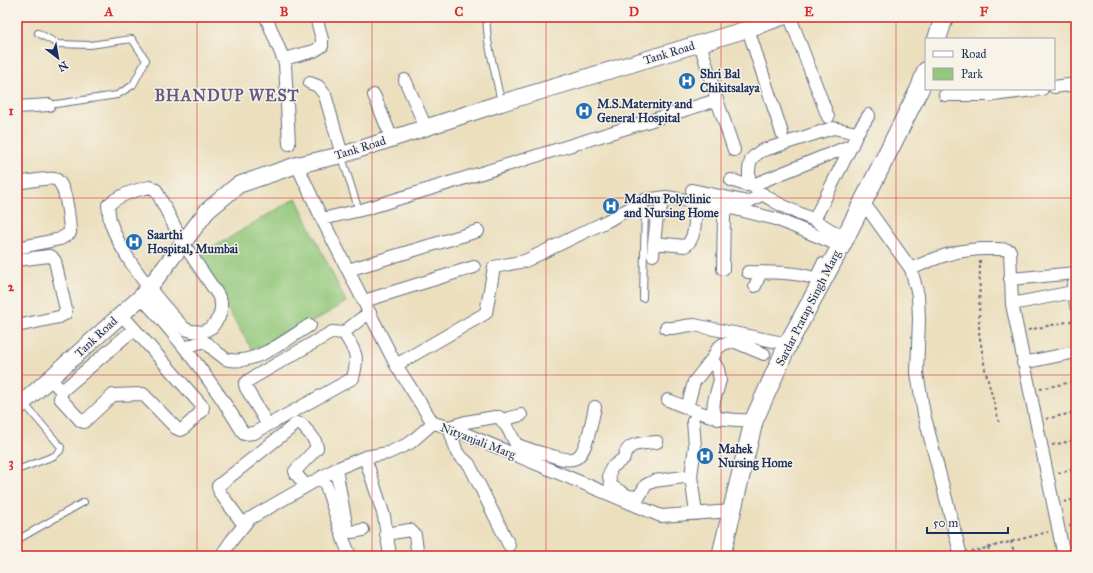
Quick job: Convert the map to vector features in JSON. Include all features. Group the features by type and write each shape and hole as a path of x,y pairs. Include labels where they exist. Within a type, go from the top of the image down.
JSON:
{"main road":[{"path":"937,38 944,17"},
{"name":"Sardar Pratap Singh Marg","path":"721,556 754,420 817,280 842,242 863,202 920,88 925,74"}],"street":[{"path":"266,17 286,58"},
{"path":"275,17 286,58 289,144"},
{"path":"286,58 314,51 322,46 322,39 316,17"},
{"name":"Tank Road","path":"20,405 145,292 207,211 238,185 297,165 342,155 501,103 748,29 782,17"},
{"path":"790,17 828,117"},
{"path":"748,29 782,133"},
{"path":"700,43 734,150"},
{"path":"406,80 426,128"},
{"path":"310,83 318,86 325,96 342,155"},
{"path":"1055,87 1076,84"},
{"path":"945,95 994,95 1034,90"},
{"path":"374,95 392,139"},
{"path":"322,219 359,211 717,100"},
{"path":"17,107 49,105"},
{"path":"814,220 857,133 869,114"},
{"path":"842,242 814,220 758,191 749,181 750,165 751,158 761,151 833,128 857,133"},
{"path":"731,180 746,185 753,185 852,145"},
{"name":"Nityanjali Marg","path":"297,165 322,219 396,365 433,423 449,427 637,501 661,516 732,511"},
{"path":"17,183 48,179 55,179 60,182 64,189 70,233 60,240 17,248"},
{"path":"145,292 185,329 192,331 203,332 212,327 221,309 220,298 183,243 154,187 142,188 113,201 108,205 110,220 120,245 140,275 145,292 228,407 244,434 254,433 353,378 357,364 355,352 344,333 332,332 249,380 245,384 268,425"},
{"path":"692,190 748,202 763,194"},
{"path":"396,365 486,313 494,267 525,260 645,203 666,197 726,207 783,227 842,242"},
{"path":"653,255 657,216 660,212 663,198"},
{"path":"654,243 685,246 688,244 693,238 696,202"},
{"path":"863,202 911,269 918,295 919,319 916,373 924,414 961,555"},
{"path":"723,269 724,215 726,207"},
{"path":"348,270 478,231"},
{"path":"911,269 935,258 955,252 981,249 1005,249 1010,251 1012,304 1058,529 1065,556 1076,554"},
{"path":"17,260 49,256 52,257 55,262 66,310 65,314 59,317 17,326"},
{"path":"364,301 474,267"},
{"path":"748,272 790,273 817,280"},
{"path":"755,286 761,272"},
{"path":"1010,280 1075,273 1074,292 1076,305"},
{"path":"1012,304 1074,292"},
{"path":"348,329 370,313"},
{"path":"121,314 203,408 180,430 176,428 143,394 113,396 84,422 81,421 60,398 62,391 134,329"},
{"path":"186,348 198,342 204,342 210,345 217,354 227,360 248,359 256,357 271,349 310,325"},
{"path":"666,328 694,325 788,344"},
{"path":"687,408 694,382 712,359 718,348 723,344 733,341 764,354"},
{"path":"1023,363 1076,352"},
{"path":"712,359 718,369 720,380 713,410 718,418"},
{"path":"50,379 62,391"},
{"path":"668,400 718,418 736,421 754,420"},
{"path":"509,545 469,464 457,453 449,427 466,422 499,417 508,427 516,444 562,459 571,460 577,458 581,454 585,446 595,407"},
{"path":"502,420 521,415"},
{"path":"693,421 695,446 691,476 696,514"},
{"path":"221,556 249,519 336,468 365,458 388,453 410,443 433,423"},
{"path":"244,525 220,493 218,486 297,424 301,424 316,440 317,445 317,448 295,470 296,474 306,486"},
{"path":"657,442 634,444 628,448 625,452 624,458 611,468 609,476 611,486 637,501 646,485 654,481 691,476"},
{"path":"365,458 384,516 390,556"},
{"path":"336,468 348,529 352,532 363,530"},
{"path":"323,476 350,556"},
{"path":"386,534 410,530 413,532 415,535 418,556"}],"lane":[{"path":"496,17 486,18 488,41 501,103"},
{"path":"38,33 58,44 90,45 132,39 146,60 134,85 117,95 49,105"},
{"path":"342,155 359,211"},
{"path":"643,298 645,203"},
{"path":"817,280 821,261"},
{"path":"17,470 54,456 60,450 60,447 20,405"},
{"path":"17,540 84,502"}],"path":[{"path":"981,249 979,332 985,369 999,422"},
{"path":"1017,332 1076,320"},
{"path":"1030,391 1076,381"},
{"path":"1037,421 1076,412"},
{"path":"1042,448 1076,440"},
{"path":"1048,475 1076,469"},
{"path":"961,555 1076,525"},
{"path":"1011,541 1015,556"},
{"path":"988,547 990,556"}],"green space":[{"path":"296,198 346,302 273,345 252,350 197,257"}],"place":[{"name":"Shri Bal Chikitsalaya","path":"687,81"},
{"name":"M.S.Maternity and General Hospital","path":"584,111"},
{"name":"Madhu Polyclinic and Nursing Home","path":"611,206"},
{"name":"Saarthi Hospital, Mumbai","path":"134,242"},
{"name":"Mahek Nursing Home","path":"705,456"}],"district":[{"name":"BHANDUP WEST","path":"227,95"}]}
